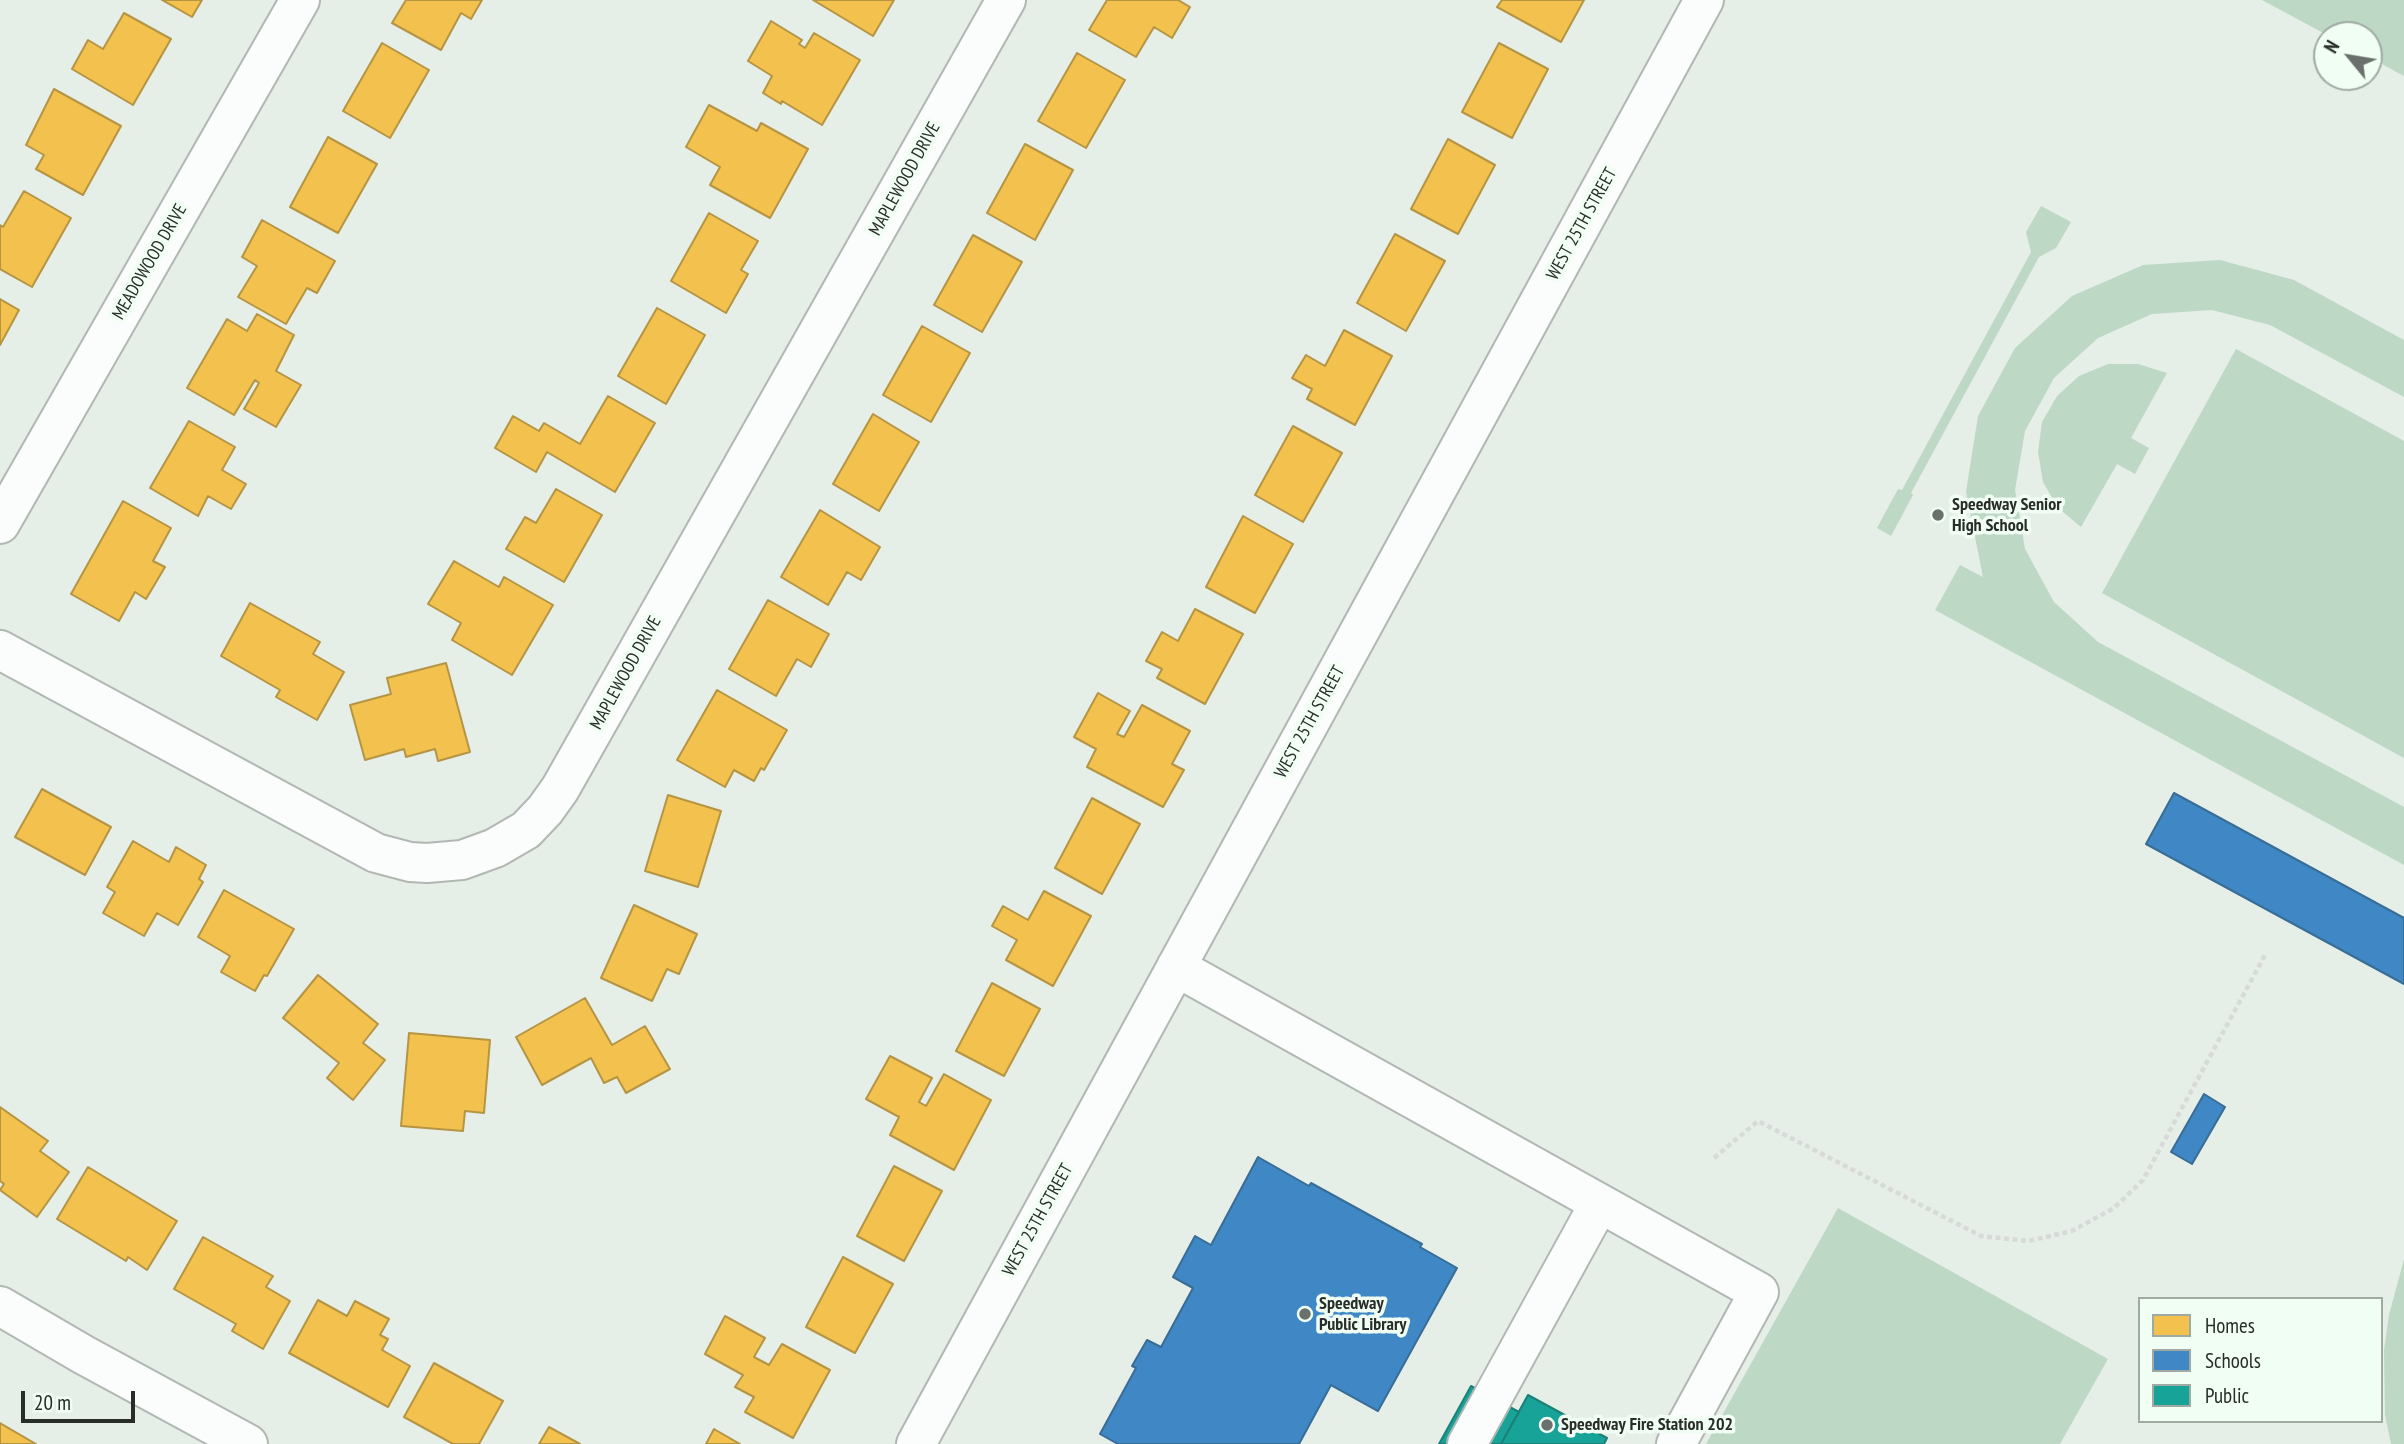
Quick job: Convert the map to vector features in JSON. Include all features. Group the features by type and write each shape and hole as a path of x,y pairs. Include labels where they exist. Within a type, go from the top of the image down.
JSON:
{"street":[{"name":"MEADOWOOD DRIVE","path":"0,524 300,0"},
{"name":"MAPLEWOOD DRIVE","path":"0,650 376,853 410,862 462,860 495,848 526,830 545,810 567,777 1006,0"},
{"name":"WEST 25TH STREET","path":"916,1444 1704,0"},
{"path":"1176,967 1759,1292 1676,1444"},
{"path":"1467,1444 1599,1204"},
{"path":"0,1306 248,1444"}],"path":[{"path":"1714,1158 1758,1121 1981,1236 2028,1241 2072,1231 2114,1208 2143,1180 2266,953"}],"green space":[{"path":"2262,0 2404,0 2404,76 2383,65 2383,21 2313,21 2313,27"},
{"path":"2041,206 2071,222 2056,248 2039,257 1911,493 1913,495 1891,536 1877,528 1898,489 1902,490 2031,252 2026,232"},
{"path":"2220,260 2294,280 2404,340 2404,397 2270,325 2212,310 2152,314 2098,338 2054,378 2025,431 2015,490 2025,549 2054,602 2098,642 2404,807 2404,865 1935,610 1960,565 1983,577 1966,492 1978,416 2015,348 2072,296 2143,265"},
{"path":"2236,349 2404,441 2404,758 2102,593"},
{"path":"2108,364 2138,364 2167,373 2131,438 2149,448 2135,474 2117,464 2081,527 2058,508 2043,482 2038,452 2042,422 2057,396 2079,376"},
{"path":"1838,1208 2108,1359 2060,1444 1706,1444"},
{"path":"2404,1259 2404,1444 2391,1444 2385,1415 2384,1350 2389,1315"}],"building: Homes":[{"path":"162,0 202,0 192,17"},
{"path":"406,0 482,0 471,19 461,13 441,50 392,23"},
{"path":"813,0 894,0 873,36"},
{"path":"1107,0 1178,0 1190,7 1172,38 1154,27 1136,57 1089,30"},
{"path":"1502,0 1584,0 1561,42 1497,7"},
{"path":"124,13 171,39 133,105 72,69 88,40 103,49"},
{"path":"771,21 802,40 799,44 805,48 814,33 860,60 822,125 763,93 772,76 748,61"},
{"path":"382,43 429,70 390,138 343,111"},
{"path":"1499,43 1548,69 1512,138 1462,112"},
{"path":"1077,53 1125,80 1086,148 1038,121"},
{"path":"54,89 121,126 83,195 36,169 44,155 26,145"},
{"path":"709,105 757,131 761,123 808,149 770,218 710,185 720,167 686,147"},
{"path":"328,137 377,164 338,233 290,207"},
{"path":"1448,139 1495,165 1458,234 1411,209"},
{"path":"1025,144 1073,170 1035,240 987,213"},
{"path":"24,191 71,218 32,287 0,269 0,225 3,227"},
{"path":"709,213 758,241 741,270 748,274 726,313 671,281"},
{"path":"262,220 335,261 317,293 307,288 286,324 238,297 257,266 242,257"},
{"path":"1395,234 1445,261 1406,331 1357,303"},
{"path":"973,235 1022,262 982,332 934,305"},
{"path":"0,299 19,310 0,345"},
{"path":"657,308 705,335 666,404 618,376"},
{"path":"257,314 294,335 276,371 301,385 276,427 244,409 259,383 255,380 234,415 187,388 227,319 247,331"},
{"path":"922,326 970,353 931,422 883,395"},
{"path":"1344,330 1392,356 1355,425 1307,399 1312,389 1292,378 1306,355 1325,366"},
{"path":"608,396 655,423 615,492 547,452 536,472 495,448 513,416 539,431 544,423 580,444"},
{"path":"873,414 919,442 879,511 833,484"},
{"path":"189,421 235,447 222,470 246,484 231,509 208,496 198,516 150,488"},
{"path":"1293,426 1342,453 1303,522 1255,495"},
{"path":"556,489 602,515 564,582 506,549 525,517 536,523"},
{"path":"123,501 171,528 153,561 165,567 146,599 135,592 119,621 71,594"},
{"path":"820,510 880,547 861,580 847,572 828,605 781,577"},
{"path":"1243,516 1293,544 1255,613 1206,587"},
{"path":"454,561 499,587 504,577 553,605 512,675 452,640 461,623 428,604"},
{"path":"768,600 829,634 811,667 797,659 776,696 729,669"},
{"path":"250,603 320,642 313,654 344,672 317,720 276,697 280,690 221,656"},
{"path":"1195,609 1243,634 1205,704 1157,678 1162,669 1146,661 1162,632 1178,641"},
{"path":"446,663 470,752 438,761 435,749 406,757 404,749 365,760 350,705 391,694 387,678"},
{"path":"717,690 787,730 764,770 761,768 754,781 734,770 725,787 677,760"},
{"path":"1098,693 1130,711 1117,734 1124,737 1142,705 1190,731 1172,764 1184,770 1163,807 1087,767 1096,749 1074,737"},
{"path":"42,789 111,827 85,875 15,837"},
{"path":"668,795 721,811 698,887 645,871"},
{"path":"1092,798 1140,824 1102,894 1055,868"},
{"path":"133,841 169,862 176,847 206,865 199,879 203,882 178,925 157,913 144,936 103,913 115,892 107,887"},
{"path":"224,890 294,929 267,976 264,975 255,991 221,972 230,956 198,937"},
{"path":"1044,891 1091,916 1053,986 1006,960 1017,940 992,926 1003,906 1028,920"},
{"path":"634,905 697,934 679,974 667,969 652,1001 601,978"},
{"path":"318,975 378,1024 363,1043 385,1060 353,1100 327,1078 339,1063 283,1018"},
{"path":"992,983 1040,1009 1004,1076 956,1051"},
{"path":"585,998 612,1045 645,1026 670,1069 626,1093 617,1077 604,1083 591,1058 542,1085 516,1037"},
{"path":"409,1033 490,1040 484,1113 465,1111 463,1131 401,1126"},
{"path":"890,1056 932,1078 919,1102 926,1106 944,1074 991,1100 954,1170 890,1135 899,1117 866,1099"},
{"path":"0,1107 48,1141 40,1151 69,1172 37,1217 0,1190 4,1184 0,1181"},
{"path":"894,1166 942,1191 904,1261 857,1236"},
{"path":"88,1167 177,1221 147,1270 128,1257 126,1261 57,1219"},
{"path":"203,1237 273,1276 266,1287 290,1301 263,1349 232,1331 236,1324 174,1289"},
{"path":"843,1257 893,1284 855,1353 806,1327"},
{"path":"318,1300 347,1316 355,1301 389,1319 380,1335 388,1339 382,1350 410,1366 388,1407 289,1353"},
{"path":"725,1316 765,1338 754,1357 769,1365 782,1344 830,1370 793,1438 745,1412 754,1397 735,1387 743,1375 705,1354"},
{"path":"434,1363 503,1401 479,1444 453,1444 404,1417"},
{"path":"0,1423 36,1444 0,1444"},
{"path":"549,1427 580,1444 539,1444"},
{"path":"714,1429 740,1444 706,1444"}],"building: Schools":[{"path":"2174,793 2404,918 2404,984 2146,844"},
{"path":"2204,1094 2225,1107 2192,1164 2171,1152"},
{"name":"Speedway Public Library","path":"1258,1157 1422,1244 1420,1247 1457,1268 1378,1411 1331,1385 1299,1444 1118,1444 1100,1434 1136,1368 1132,1366 1147,1340 1161,1347 1193,1288 1173,1277 1195,1236 1211,1245"}],"building: Public":[{"name":"Speedway Fire Station 202","path":"1471,1386 1519,1412 1501,1444 1439,1444"},
{"name":"Speedway Fire Station 202","path":"1528,1395 1607,1438 1604,1444 1501,1444"}],"place":[{"name":"Speedway Senior High School","path":"1938,515"},
{"name":"Speedway Public Library","path":"1305,1314"},
{"name":"Speedway Fire Station 202","path":"1547,1425"}]}
